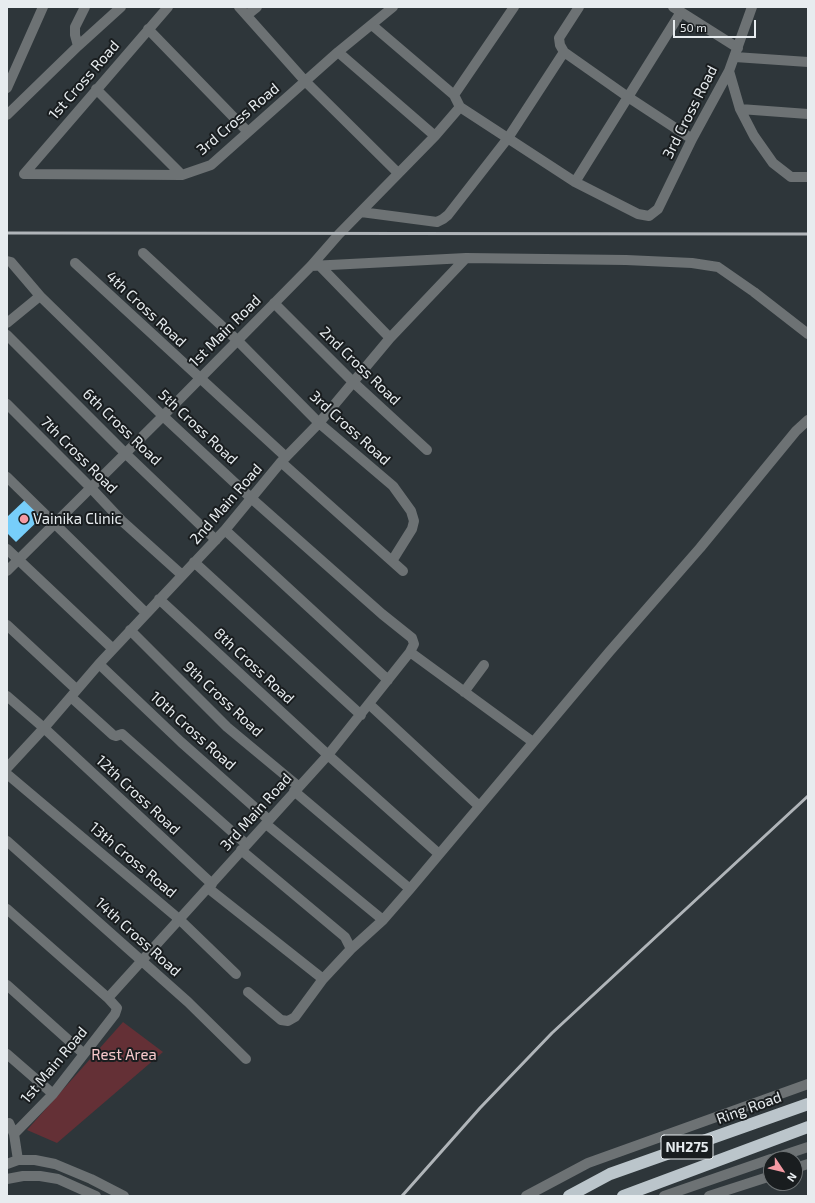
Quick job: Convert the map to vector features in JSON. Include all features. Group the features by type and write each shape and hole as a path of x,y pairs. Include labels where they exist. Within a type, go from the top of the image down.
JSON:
{"highway":[{"name":"Ring Road","path":"569,1196 610,1174 808,1104"},
{"name":"NH275","path":"623,1196 808,1127"}],"street":[{"path":"7,88 43,7"},
{"path":"78,46 75,35 75,27 84,7"},
{"path":"7,115 12,104 121,7"},
{"name":"1st Cross Road","path":"24,174 168,7"},
{"path":"239,7 305,81 398,174"},
{"path":"247,15 257,7"},
{"name":"3rd Cross Road","path":"24,174 182,175 211,165 338,52 393,7"},
{"path":"454,94 514,7"},
{"path":"579,7 559,38 560,45 564,52 628,97 692,139"},
{"name":"3rd Cross Road","path":"575,182 638,214 650,216 658,209 692,139 729,71 752,7"},
{"path":"372,25 454,94 460,107 575,182 628,97 677,10 736,52 808,62"},
{"path":"148,29 248,132"},
{"path":"338,52 435,136"},
{"path":"361,212 437,222 443,220 508,138 564,52"},
{"path":"729,71 740,109 754,136 773,163 791,177 808,177"},
{"path":"96,89 182,175"},
{"name":"1st Main Road","path":"7,571 274,303 315,266 361,212 435,136 460,107"},
{"path":"740,109 808,114"},
{"name":"3rd Cross Road","path":"143,253 237,340 319,423 393,486 411,511 414,521 412,529 392,561"},
{"path":"315,266 466,258 626,260 692,263 718,268 754,292 808,334"},
{"name":"2nd Main Road","path":"7,768 44,728 113,648 225,530 284,459 319,423 390,338 466,258"},
{"name":"5th Cross Road","path":"7,261 11,262 40,296 163,416 251,498 382,614 412,638 414,644 410,652"},
{"name":"4th Cross Road","path":"75,263 403,571"},
{"path":"315,266 390,338"},
{"path":"7,323 40,296"},
{"name":"2nd Cross Road","path":"274,303 353,382 427,450"},
{"name":"6th Cross Road","path":"7,335 125,453 216,540"},
{"name":"7th Cross Road","path":"7,404 122,521 182,575"},
{"path":"248,992 281,1020 288,1021 295,1017 323,979 351,949 383,920 410,889 610,651 700,548 796,432 808,420"},
{"path":"7,477 146,613"},
{"path":"225,530 388,680"},
{"path":"7,549 113,648"},
{"path":"194,562 360,715"},
{"name":"8th Cross Road","path":"160,599 328,755 439,854"},
{"path":"7,625 113,735 116,736 122,734 157,764 244,847 345,937 351,949"},
{"name":"9th Cross Road","path":"130,630 227,727 343,832 410,889"},
{"path":"410,652 533,742"},
{"name":"3rd Main Road","path":"108,998 328,755 410,652"},
{"name":"10th Cross Road","path":"99,664 267,822 383,920"},
{"path":"464,692 484,665"},
{"name":"12th Cross Road","path":"7,696 44,728 210,886 262,931 323,979"},
{"path":"369,704 479,806"},
{"name":"13th Cross Road","path":"7,774 179,919 236,974"},
{"name":"14th Cross Road","path":"7,841 188,1002 246,1059"},
{"path":"7,909 108,998"},
{"path":"7,985 84,1054"},
{"name":"1st Main Road","path":"14,1134 53,1094 115,1014 118,1008 108,998"},
{"path":"7,1054 53,1094"},
{"path":"526,1196 588,1163 808,1084"},
{"path":"8,1122 14,1134 18,1160"},
{"path":"796,1151 808,1147"},
{"path":"7,1164 18,1160 34,1160 55,1164 91,1179 124,1196"},
{"path":"664,1196 763,1162"},
{"path":"7,1179 23,1176 40,1176 58,1179 96,1196"},
{"path":"709,1196 763,1179"}],"green space":[{"name":"Rest Area","path":"123,1022 163,1052 57,1143 27,1130"}],"building":[{"path":"27,498 43,516 16,542 7,533 7,517"}],"railway":[{"path":"7,233 808,234"},
{"path":"402,1196 480,1108 552,1033 808,796"}],"place":[{"name":"Vainika Clinic","path":"24,519"}]}
